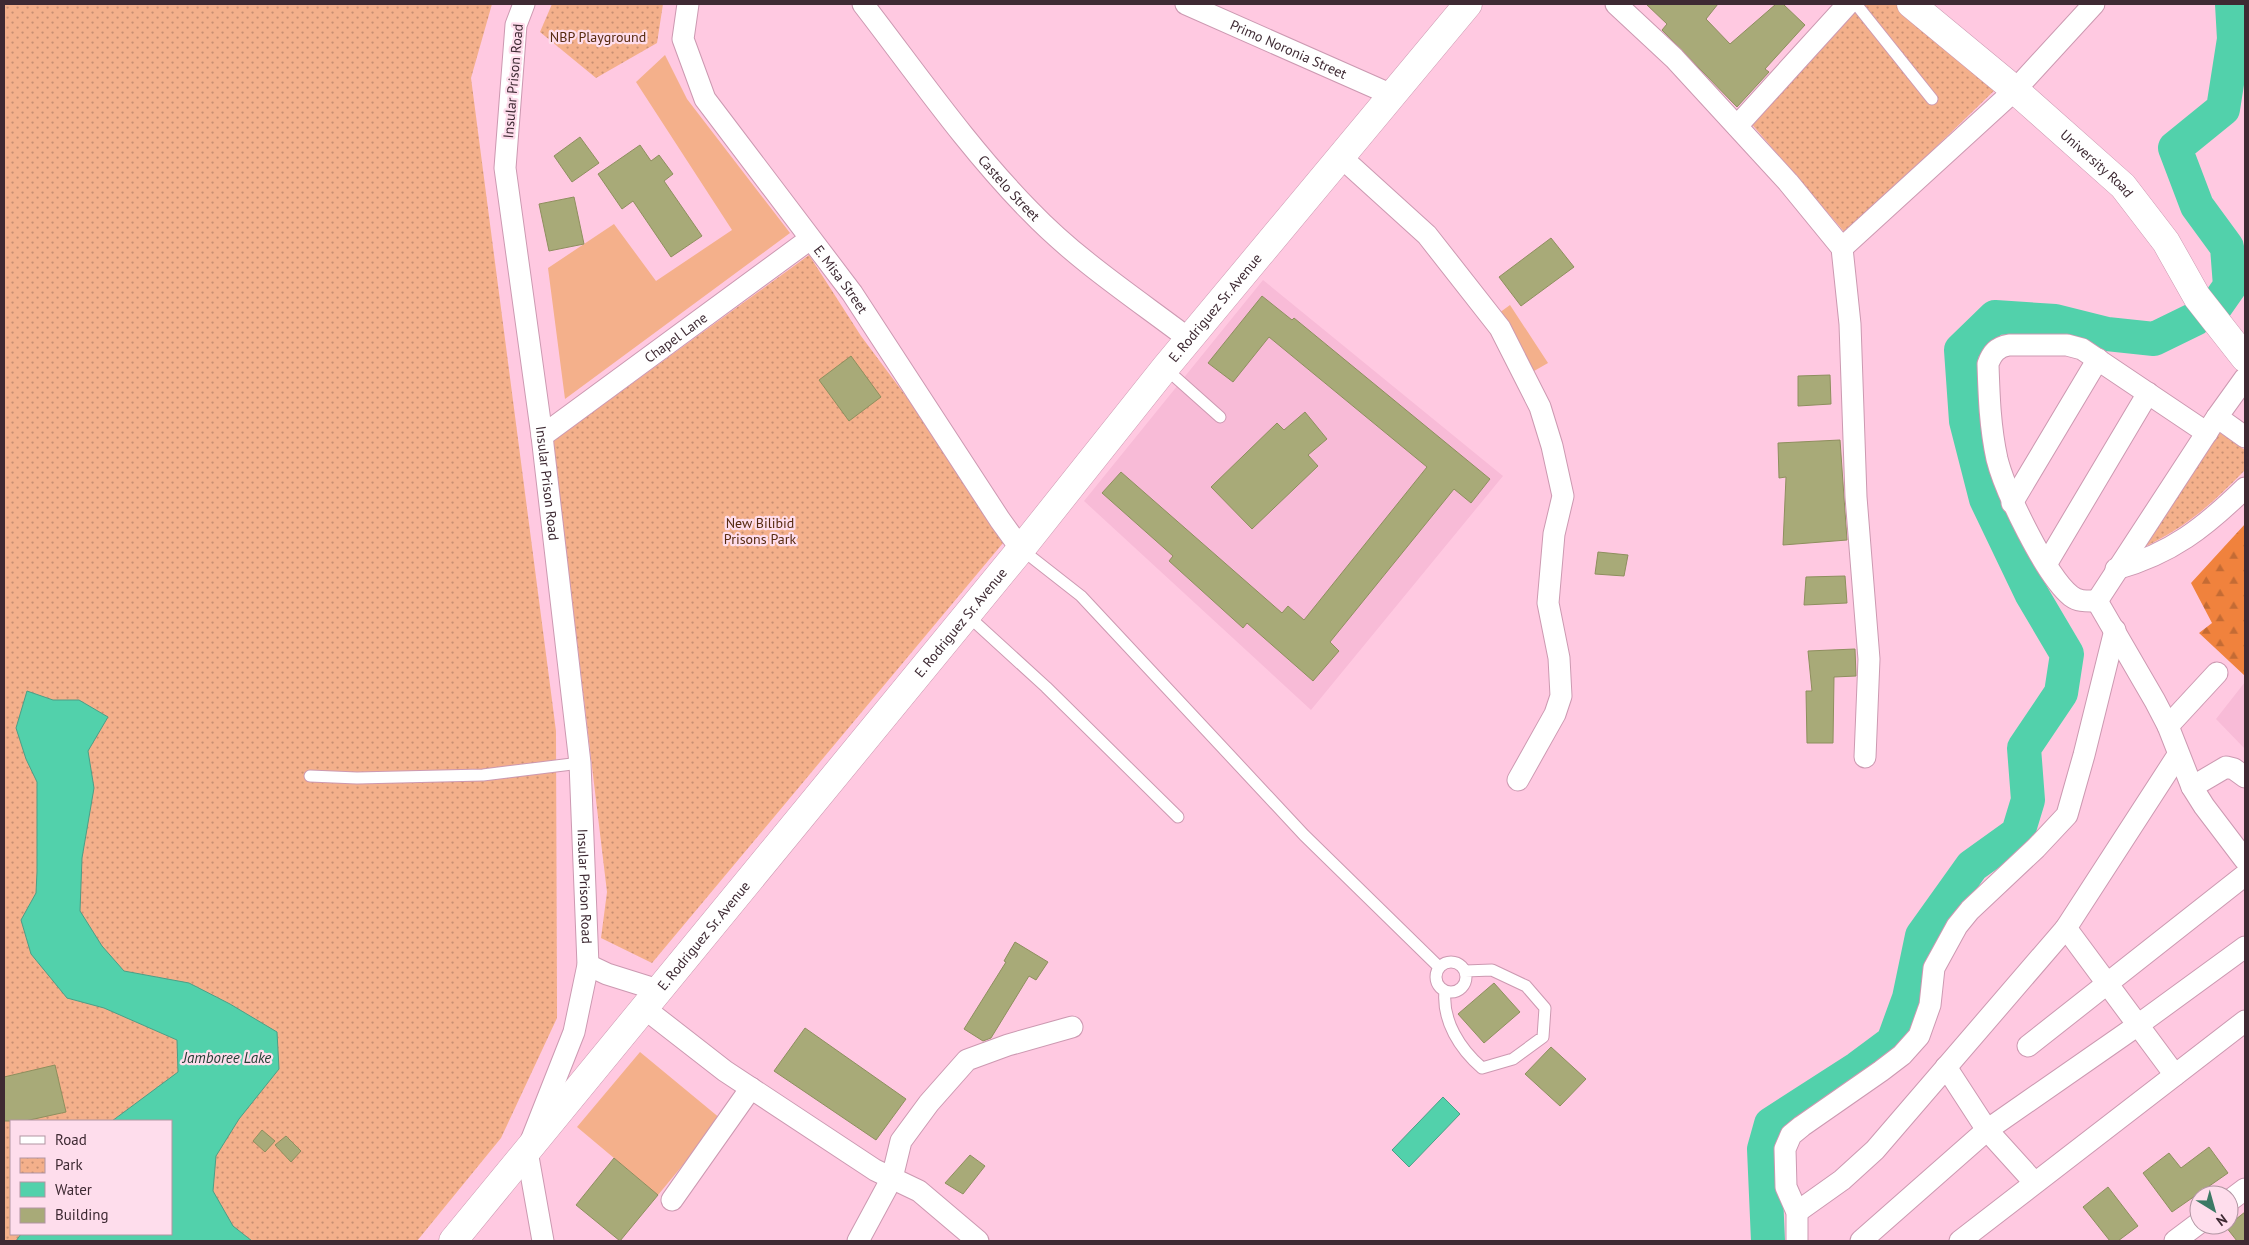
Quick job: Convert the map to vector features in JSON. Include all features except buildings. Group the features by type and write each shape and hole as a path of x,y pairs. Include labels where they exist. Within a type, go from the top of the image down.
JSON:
{"street":[{"name":"Insular Prison Road","path":"524,4 516,25 506,168 542,436 580,763 588,965 574,1032 527,1151"},
{"name":"E. Misa Street","path":"688,4 684,39 705,99 852,293 1020,549"},
{"name":"Castelo Street","path":"863,4 979,154 1030,211 1084,261 1189,339"},
{"name":"Primo Noronia Street","path":"1186,4 1392,95"},
{"name":"E. Rodriguez Sr. Avenue","path":"453,1241 1020,549 1165,368 1468,4"},
{"path":"1616,4 1674,58 1788,182 1842,248 1850,324 1856,497 1869,659 1865,757"},
{"path":"1736,126 1848,4"},
{"path":"1842,248 2015,90 2094,4"},
{"name":"University Road","path":"1923,7 2123,186 2166,242 2197,297 2245,358"},
{"path":"1341,157 1427,235 1500,328 1540,407 1552,446 1563,496 1553,542 1548,603 1559,658 1561,696 1555,714 1518,780"},
{"name":"Chapel Lane","path":"542,436 810,239"},
{"path":"2097,602 2082,601 2072,597 2046,563 2012,503 1997,459 1989,414 1988,364 1990,357 2001,346 2009,345 2067,346 2082,349 2148,393 2212,425 2245,437"},
{"path":"2012,503 2098,359"},
{"path":"2097,602 2116,569 2245,378"},
{"path":"2046,563 2148,393"},
{"path":"2116,569 2143,562 2164,552 2193,534 2245,488"},
{"path":"2097,602 2115,630 2168,726 2192,787 2245,860"},
{"path":"1797,1241 1797,1212 1786,1188 1785,1149 1791,1135 1902,1055 1919,1036 1930,1005 1934,968 1958,926 1970,910 2036,848 2066,815 2084,755 2115,630"},
{"path":"2168,726 2217,673"},
{"path":"1797,1212 1842,1180 1875,1150 1946,1066 1996,1012 2066,928 2178,755"},
{"path":"2192,787 2226,767 2234,769 2245,777"},
{"path":"2028,1046 2245,875"},
{"path":"2066,928 2175,1075"},
{"path":"1861,1241 1987,1130 2138,1025 2245,947"},
{"path":"588,965 651,999 725,1071 875,1170 919,1191 978,1241"},
{"path":"1960,1241 2245,1021"},
{"path":"858,1241 892,1178 901,1141 929,1103 967,1060 1008,1045 1072,1027"},
{"path":"1946,1066 1987,1130 2034,1182"},
{"path":"672,1200 751,1088"},
{"path":"527,1151 543,1241"},
{"path":"2175,1241 2189,1230"}],"lane":[{"path":"1856,4 1932,99"},
{"path":"1165,368 1220,417"},
{"path":"1020,549 1081,596 1304,835 1439,967"},
{"path":"966,614 1046,687 1178,817"},
{"path":"310,776 357,778 483,776 580,763"},
{"path":"1445,992 1456,992 1465,983 1465,971 1458,964 1448,962 1439,967 1436,981 1445,992 1444,1003 1450,1027 1469,1057 1482,1068 1513,1059 1543,1036 1545,1008 1526,986 1492,970 1465,971"}],"shaded area":[{"path":"1263,280 1503,476 1311,710 1084,501"},
{"path":"2245,682 2245,749 2216,719"}],"green space":[{"path":"4,4 492,4 471,78 556,731 557,1018 501,1138 417,1241 4,1241"},
{"name":"NBP Playground","path":"552,4 663,4 657,43 596,78 540,32"},
{"path":"1863,4 1901,4 2000,85 1846,234 1749,121"},
{"path":"665,55 687,99 790,233 565,399 548,268 614,224 656,281 732,230 636,82"},
{"name":"New Bilibid Prisons Park","path":"809,255 861,336 908,399 1003,543 652,963 601,938 607,892 553,441"},
{"path":"1510,305 1548,363 1520,379 1484,324"},
{"path":"2219,432 2245,450 2245,470 2196,515 2170,533 2140,549"},
{"path":"2245,524 2245,676 2199,633 2212,623 2191,583"},
{"path":"640,1052 721,1119 658,1195 577,1127"}],"water":[{"name":"Jamboree Lake","path":"27,691 53,700 79,700 108,717 88,751 94,788 82,858 80,911 102,946 124,971 189,983 230,1004 277,1032 279,1069 239,1119 216,1156 213,1191 233,1226 252,1241 16,1241 20,1235 172,1235 172,1120 113,1120 178,1072 177,1040 104,1008 67,998 31,954 21,920 36,893 37,782 26,759 16,728"},
{"path":"1443,1097 1460,1114 1409,1167 1392,1150"}],"waterway":[{"path":"2216,306 2230,286 2227,247 2197,206 2175,148 2223,109 2234,39 2232,4"},
{"path":"1768,1241 1764,1149 1771,1124 1858,1068 1893,1042 1909,998 1922,936 1972,866 2018,833 2028,800 2024,748 2061,693 2067,654 2031,593 1986,499 1966,421 1961,350 1995,317 2055,321 2107,334 2154,339 2195,319"}]}
